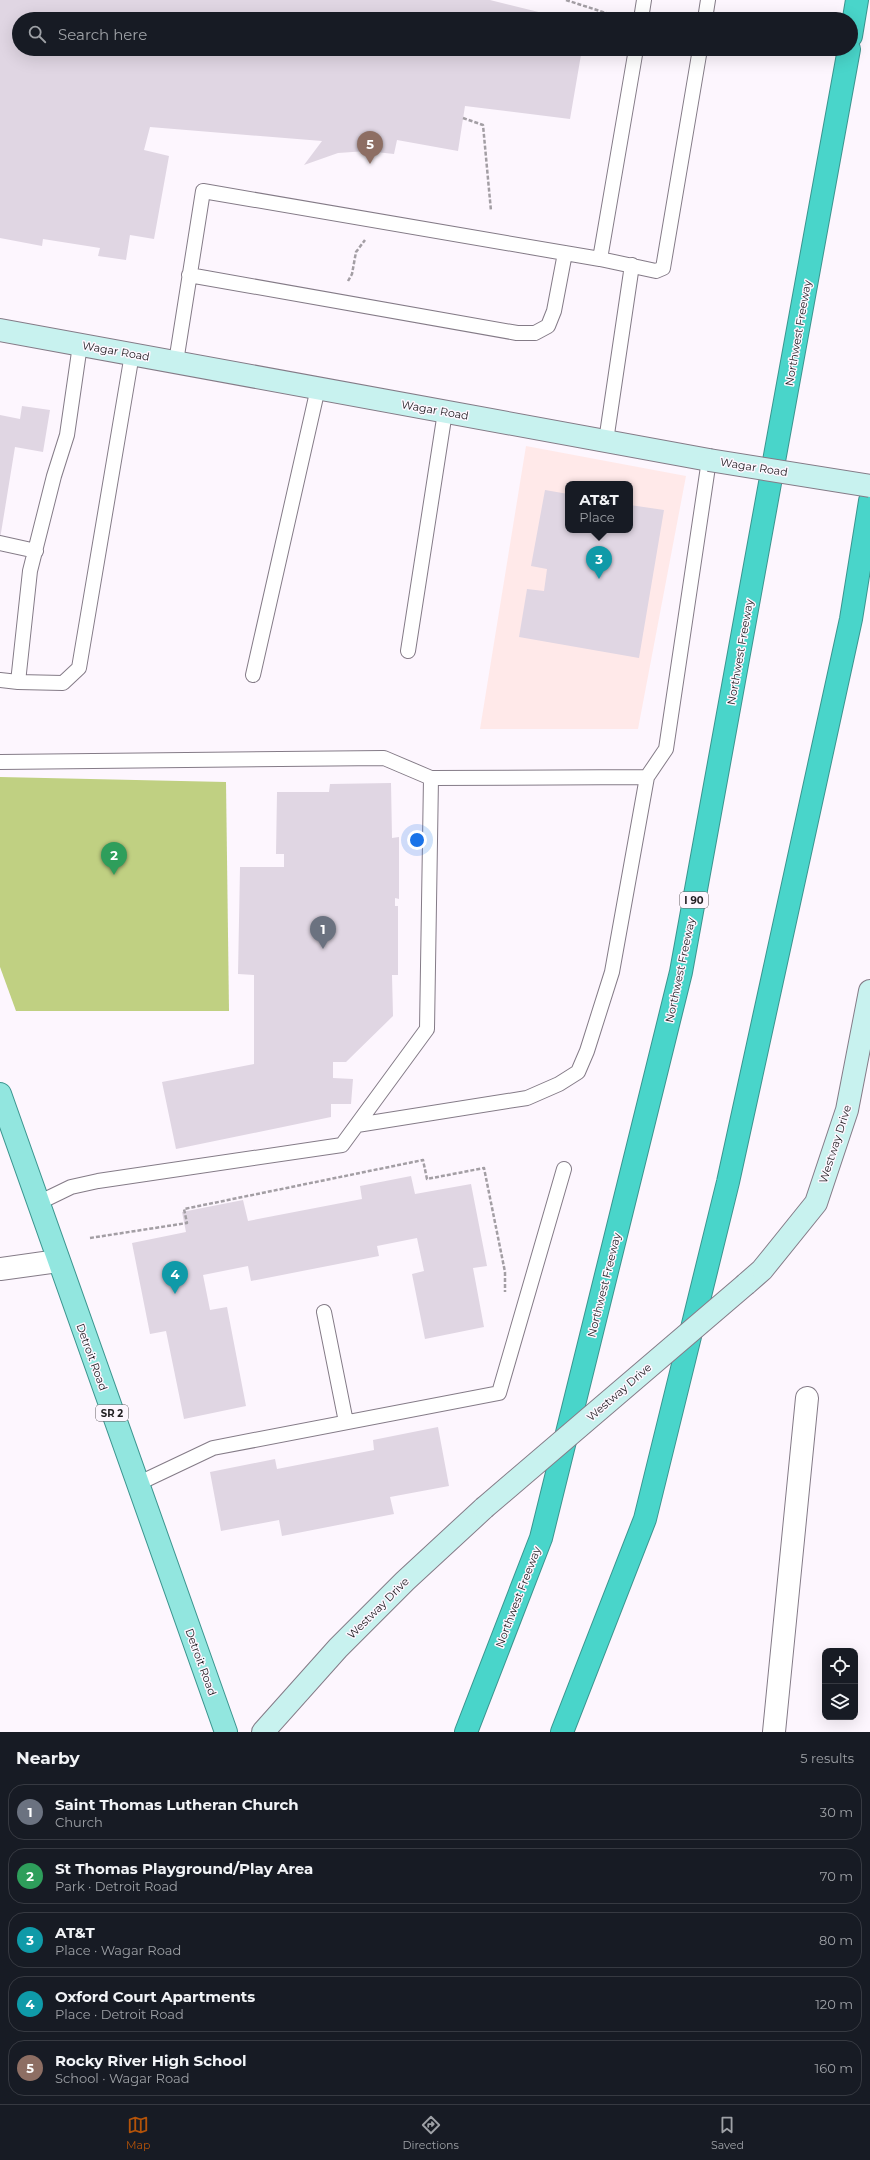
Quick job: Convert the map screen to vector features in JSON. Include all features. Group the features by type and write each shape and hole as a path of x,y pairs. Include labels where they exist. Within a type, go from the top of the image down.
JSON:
{"highway":[{"path":"855,12 857,0"},
{"name":"Northwest Freeway","path":"466,1732 541,1538 681,972 848,56"},
{"path":"562,1732 645,1519 728,1182 851,619 870,500"}],"main road":[{"name":"Wagar Road","path":"0,330 709,460 870,486"},
{"name":"Westway Drive","path":"263,1732 338,1648 394,1592 484,1508 762,1270 816,1203 847,1110 870,991"},
{"name":"Detroit Road","path":"0,1094 226,1732"}],"street":[{"path":"0,1269 58,1261"},
{"path":"774,1732 807,1398"}],"lane":[{"path":"642,12 644,0"},
{"path":"706,12 708,0"},
{"path":"600,259 635,56"},
{"path":"176,362 203,191 600,259 656,270 663,268 699,56"},
{"path":"189,275 517,333 535,333 548,326 551,319 565,253"},
{"path":"606,441 632,265"},
{"path":"18,682 30,571 54,476 67,435 80,345"},
{"path":"0,680 63,683 79,668 132,354"},
{"path":"253,675 318,388"},
{"path":"408,651 445,412"},
{"path":"357,1125 527,1098 559,1084 578,1072 587,1051 612,972 647,777 666,749 709,460"},
{"path":"0,543 36,550"},
{"path":"0,762 384,758 431,778 647,777"},
{"path":"38,1203 71,1187 98,1181 342,1145 427,1028 431,778"},
{"path":"137,1484 213,1448 499,1393 564,1169"},
{"path":"324,1312 346,1422"}],"path":[{"path":"566,0 603,12"},
{"path":"463,118 483,125 491,211"},
{"path":"352,274 356,252"},
{"path":"90,1238 187,1223 184,1209 423,1160 427,1179 484,1168 505,1272 504,1295"}],"shaded area":[{"path":"526,446 686,476 638,729 480,729"}],"green space":[{"path":"0,777 226,782 229,1011 16,1011 0,967"}],"building":[{"path":"0,0 490,0 539,12 12,12 12,56 581,56 570,119 465,106 458,151 397,140 394,154 367,151 338,153 304,165 322,141 150,127 144,150 169,156 154,239 130,235 126,260 98,256 100,248 43,239 42,246 0,238"},
{"path":"22,406 50,410 43,452 15,447 0,539 0,415 20,419"},
{"path":"545,490 565,493 565,533 633,533 633,505 664,510 639,658 519,637 527,589 544,591 547,569 531,566"},
{"path":"391,783 392,838 399,837 399,899 395,898 395,906 398,906 398,975 392,975 393,1016 346,1062 333,1062 333,1078 353,1079 351,1104 331,1104 331,1117 176,1149 162,1082 254,1064 254,975 238,974 240,867 284,867 284,854 276,854 277,792 329,792 330,784"},
{"path":"411,1176 415,1194 471,1184 487,1266 473,1268 484,1327 425,1339 412,1274 424,1271 417,1238 377,1246 379,1256 251,1281 248,1266 203,1275 210,1310 227,1307 246,1406 184,1419 166,1331 150,1334 132,1243 186,1232 182,1212 243,1200 248,1221 362,1199 360,1186"},
{"path":"438,1427 449,1486 390,1497 394,1514 282,1536 279,1520 221,1531 210,1472 275,1459 277,1469 374,1450 373,1440"}],"place":[{"name":"Rocky River High School","path":"370,164"},
{"name":"AT&T","path":"599,579"},
{"name":"St Thomas Playground/Play Area","path":"114,875"},
{"name":"Saint Thomas Lutheran Church","path":"323,949"},
{"name":"Oxford Court Apartments","path":"175,1294"}]}
